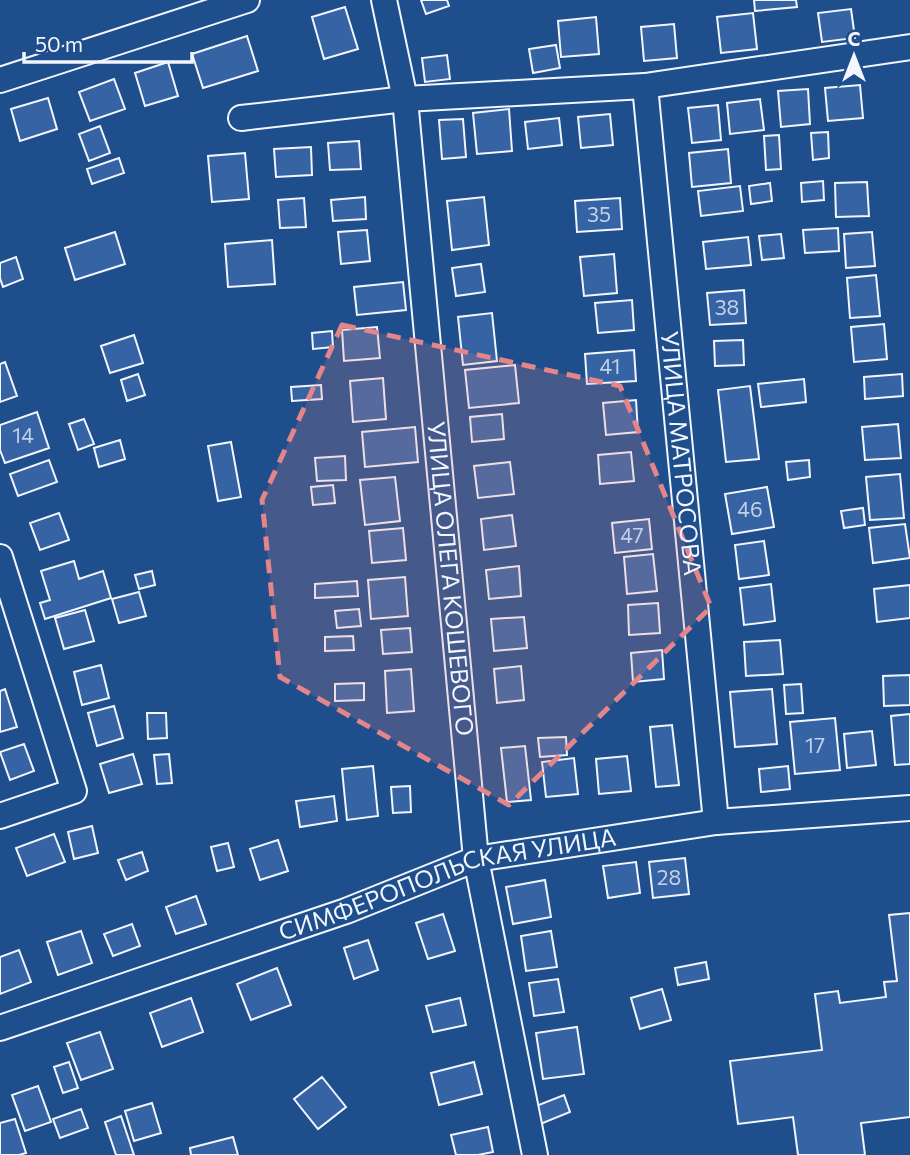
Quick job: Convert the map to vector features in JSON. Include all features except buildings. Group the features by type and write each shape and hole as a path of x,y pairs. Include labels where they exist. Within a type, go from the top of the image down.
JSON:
{"street":[{"path":"0,80 247,0"},
{"name":"УЛИЦА ОЛЕГА КОШЕВОГО","path":"384,0 405,99 476,859 535,1155"},
{"path":"241,118 405,99 645,86 910,47"},
{"name":"УЛИЦА МАТРОСОВА","path":"645,86 716,822"},
{"path":"0,556 74,792 0,816"},
{"name":"СИМФЕРОПОЛЬСКАЯ УЛИЦА","path":"0,1028 346,911 476,859 716,822 910,808"}],"highlighted area":[{"path":"342,325 620,386 711,607 509,805 280,677 262,500"}]}
